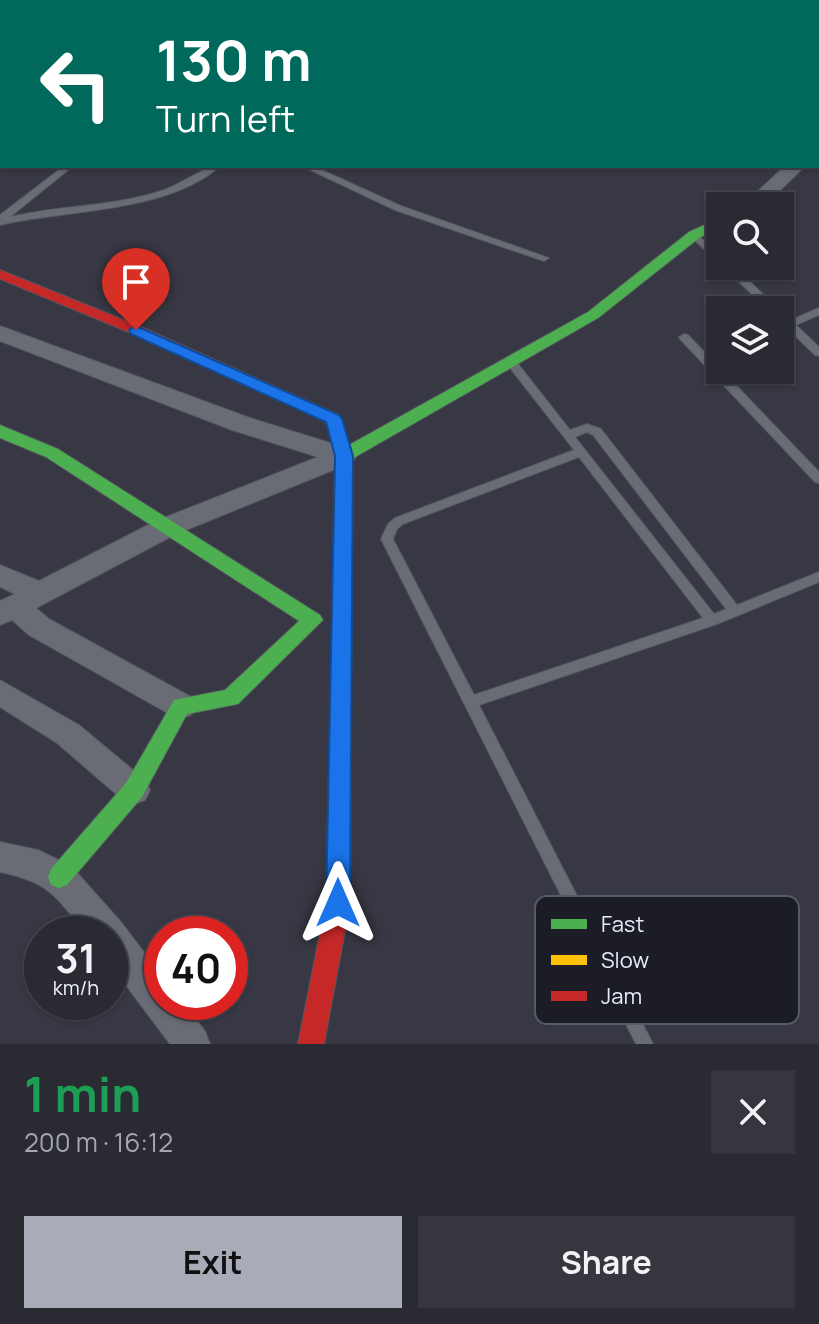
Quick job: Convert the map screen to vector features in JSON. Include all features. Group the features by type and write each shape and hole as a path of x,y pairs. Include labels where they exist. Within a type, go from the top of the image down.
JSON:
{"street":[{"path":"767,192 794,168"},
{"path":"17,604 165,528 344,456 593,315 694,235 706,229"},
{"path":"0,274 136,330 333,419 344,456 338,903 311,1044"},
{"path":"0,333 241,424 344,456"},
{"path":"0,431 52,453 313,620 231,698 181,706 39,627 17,604 0,575"},
{"path":"0,692 68,734 134,790"},
{"path":"59,877 134,790 181,706"},
{"path":"0,857 38,865 59,877 93,916"},
{"path":"128,960 192,1044"}],"lane":[{"path":"0,221 66,168"},
{"path":"0,221 165,194 192,184 213,168"},
{"path":"310,168 398,208 544,258"},
{"path":"694,235 706,246"},
{"path":"743,280 759,296"},
{"path":"794,322 819,311"},
{"path":"794,329 819,353"},
{"path":"684,337 819,479"},
{"path":"511,362 712,620"},
{"path":"568,435 587,428 597,432 735,611"},
{"path":"570,896 387,534 399,521 581,452"},
{"path":"471,702 712,620 819,577"},
{"path":"635,1024 645,1044"}],"traffic: fast":[{"path":"340,443 344,456 593,315 694,235 706,229"},
{"path":"0,431 52,453 313,620 231,698 181,706 134,790 59,877"}],"traffic: slow":[{"path":"341,677 344,456"}],"traffic: jam":[{"path":"0,274 136,330 333,419 340,443"},
{"path":"311,1044 338,903 341,677"}],"route":[{"path":"136,330 333,419 344,456 338,903"}]}
